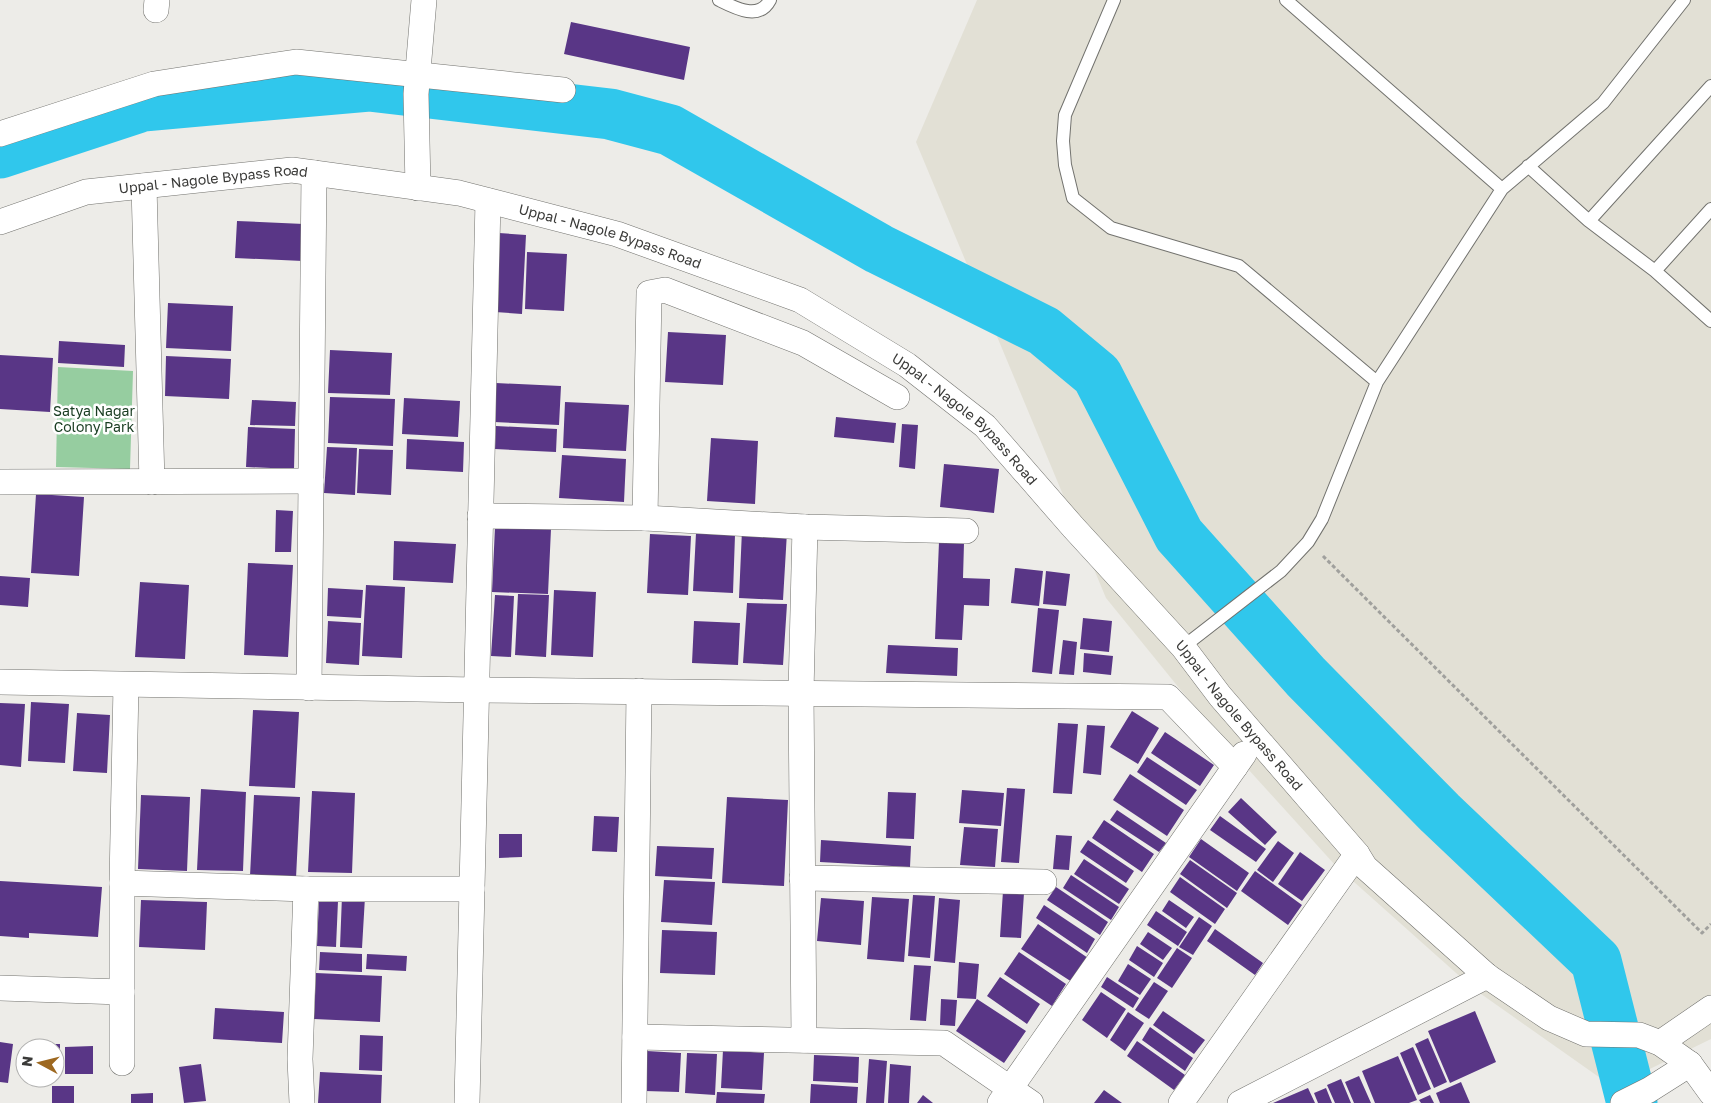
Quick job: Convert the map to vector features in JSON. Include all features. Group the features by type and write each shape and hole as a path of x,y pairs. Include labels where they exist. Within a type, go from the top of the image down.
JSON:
{"street":[{"path":"418,188 418,77 424,0"},
{"path":"0,134 154,84 296,62 418,77 563,90"},
{"name":"Uppal - Nagole Bypass Road","path":"0,222 86,192 292,170 459,194 617,234 800,300 907,365 985,426 1073,527 1183,646 1214,688 1357,854 1365,867 1487,976 1548,1018 1586,1034 1650,1039"},
{"path":"309,688 314,173"},
{"path":"144,186 152,482"},
{"path":"467,1103 488,201"},
{"path":"644,518 649,292 665,290 803,343 897,397"},
{"path":"0,482 311,481"},
{"path":"480,516 644,518 805,527 966,531"},
{"path":"804,1040 801,692 805,527"},
{"path":"0,682 309,688 1168,697 1234,767"},
{"path":"122,1063 122,883 126,685"},
{"path":"634,1103 639,691"},
{"path":"1005,1096 1255,737"},
{"path":"1181,1103 1357,854"},
{"path":"802,878 1044,882"},
{"path":"122,883 306,889 472,889"},
{"path":"302,1103 300,1060 306,889"},
{"path":"1240,1103 1487,976"},
{"path":"0,988 122,992"},
{"path":"1650,1039 1711,1008"},
{"path":"635,1037 944,1043 1005,1096 1031,1103"},
{"path":"1650,1039 1690,1064 1711,1093"},
{"path":"1623,1103 1649,1090 1690,1064"},
{"path":"1710,1103 1711,1098"}],"lane":[{"path":"719,0 749,12 759,10 769,3 770,0"},
{"path":"1114,0 1065,115 1063,141 1073,198 1111,228 1239,266 1377,382"},
{"path":"1286,0 1502,189"},
{"path":"1183,646 1281,571 1308,542 1322,519 1377,382 1502,189 1602,103 1684,0"},
{"path":"1589,222 1711,86"},
{"path":"1528,166 1589,222 1655,271 1711,321"},
{"path":"1655,271 1711,209"}],"path":[{"path":"1308,542 1702,933 1711,924"}],"shaded area":[{"path":"977,0 1711,0 1711,1039 1613,1087 1474,989 1335,865 1218,736 1106,598 916,142"}],"green space":[{"name":"Satya Nagar Colony Park","path":"58,367 133,371 130,469 56,467"}],"building":[{"path":"571,22 690,47 684,80 564,54"},
{"path":"237,221 304,224 303,261 235,258"},
{"path":"499,233 526,235 522,314 495,312"},
{"path":"527,252 567,254 564,311 525,309"},
{"path":"168,303 233,306 231,351 166,348"},
{"path":"668,332 726,335 723,385 665,382"},
{"path":"59,341 125,345 124,367 58,363"},
{"path":"330,350 392,353 390,395 328,393"},
{"path":"0,355 53,358 50,412 0,409"},
{"path":"166,356 231,359 229,399 165,396"},
{"path":"496,383 561,386 559,425 494,422"},
{"path":"330,397 395,399 393,446 328,443"},
{"path":"404,398 460,401 458,437 402,434"},
{"path":"252,400 296,402 295,426 250,425"},
{"path":"565,402 629,405 626,451 563,448"},
{"path":"836,417 896,423 894,443 834,437"},
{"path":"902,424 918,425 915,469 899,467"},
{"path":"496,426 557,429 556,452 495,449"},
{"path":"248,427 295,429 294,469 246,467"},
{"path":"711,438 758,441 755,504 707,501"},
{"path":"407,439 464,442 463,472 406,469"},
{"path":"327,447 357,448 355,495 324,493"},
{"path":"359,449 393,450 391,495 357,493"},
{"path":"562,455 626,459 624,502 559,498"},
{"path":"944,464 999,469 994,513 940,507"},
{"path":"36,494 84,497 79,576 31,573"},
{"path":"276,510 293,511 291,552 275,552"},
{"path":"495,527 551,529 548,594 492,592"},
{"path":"742,530 787,532 783,600 739,598"},
{"path":"696,533 735,535 733,593 693,591"},
{"path":"650,534 691,536 688,595 647,593"},
{"path":"394,541 456,544 453,583 393,580"},
{"path":"939,542 964,543 963,578 990,579 989,606 964,605 962,640 935,639"},
{"path":"248,563 293,565 288,657 244,655"},
{"path":"1015,568 1043,571 1039,606 1011,603"},
{"path":"1046,571 1070,574 1066,606 1043,604"},
{"path":"0,576 30,578 28,607 0,605"},
{"path":"140,582 189,585 185,659 135,657"},
{"path":"366,585 405,587 402,658 362,656"},
{"path":"328,588 363,590 361,618 327,616"},
{"path":"554,590 596,592 593,657 551,655"},
{"path":"518,594 549,595 546,657 515,655"},
{"path":"495,595 514,596 511,657 491,656"},
{"path":"747,603 787,604 783,665 743,663"},
{"path":"1038,608 1059,610 1052,674 1032,672"},
{"path":"1083,618 1112,621 1109,652 1080,649"},
{"path":"328,621 361,623 359,665 326,663"},
{"path":"694,621 740,623 738,665 692,663"},
{"path":"1063,640 1077,642 1074,675 1059,674"},
{"path":"888,645 958,648 957,676 886,673"},
{"path":"1084,653 1113,656 1111,675 1083,672"},
{"path":"31,702 69,704 65,763 28,761"},
{"path":"0,703 25,704 21,767 0,765"},
{"path":"253,710 299,712 295,788 249,786"},
{"path":"1132,711 1159,728 1138,764 1110,747"},
{"path":"77,713 110,715 107,773 73,771"},
{"path":"1058,723 1078,724 1072,794 1053,793"},
{"path":"1087,725 1105,726 1101,775 1083,773"},
{"path":"1165,732 1214,765 1200,786 1151,753"},
{"path":"1147,757 1197,790 1186,805 1137,772"},
{"path":"1130,774 1184,810 1167,836 1113,800"},
{"path":"1007,788 1025,789 1019,863 1001,862"},
{"path":"201,789 246,792 243,871 197,870"},
{"path":"962,790 1004,793 1001,826 959,823"},
{"path":"312,791 355,793 352,873 308,872"},
{"path":"888,792 916,793 914,839 886,838"},
{"path":"141,795 190,797 187,871 138,869"},
{"path":"254,795 300,797 296,878 250,876"},
{"path":"727,797 788,800 784,886 722,883"},
{"path":"1241,798 1277,832 1265,845 1228,812"},
{"path":"1117,810 1166,843 1159,852 1110,820"},
{"path":"594,816 619,817 617,852 592,851"},
{"path":"1220,816 1266,849 1256,862 1210,830"},
{"path":"1104,820 1154,854 1142,872 1092,838"},
{"path":"964,827 998,829 995,867 960,865"},
{"path":"499,834 522,834 522,857 499,858"},
{"path":"1056,835 1072,836 1069,870 1053,869"},
{"path":"1201,839 1249,873 1237,891 1189,857"},
{"path":"821,840 911,846 910,867 820,862"},
{"path":"1088,840 1134,871 1126,883 1080,852"},
{"path":"1278,841 1294,853 1273,882 1257,870"},
{"path":"657,846 714,848 712,879 655,876"},
{"path":"1300,852 1325,870 1302,901 1278,884"},
{"path":"1084,859 1129,889 1119,904 1074,874"},
{"path":"1190,860 1237,893 1227,908 1180,874"},
{"path":"1255,871 1302,905 1288,925 1241,891"},
{"path":"1071,875 1119,907 1111,920 1063,888"},
{"path":"1180,877 1225,909 1215,924 1170,892"},
{"path":"664,880 715,882 712,925 661,922"},
{"path":"0,881 102,887 98,937 29,933 29,938 0,936"},
{"path":"1056,887 1108,922 1100,935 1047,900"},
{"path":"1003,891 1024,893 1021,938 1000,937"},
{"path":"913,895 935,896 930,958 908,956"},
{"path":"342,896 365,897 362,948 340,947"},
{"path":"872,897 909,899 904,962 867,959"},
{"path":"821,898 864,901 861,945 817,941"},
{"path":"939,898 960,900 955,963 934,961"},
{"path":"141,900 207,902 205,950 139,947"},
{"path":"319,900 338,901 336,947 317,946"},
{"path":"1169,900 1194,917 1186,928 1162,911"},
{"path":"1044,905 1095,939 1087,953 1036,918"},
{"path":"1156,911 1187,932 1178,946 1147,925"},
{"path":"1199,917 1212,926 1193,955 1179,947"},
{"path":"1038,924 1088,958 1072,982 1021,949"},
{"path":"1215,929 1263,963 1255,975 1207,941"},
{"path":"662,930 717,932 715,975 660,973"},
{"path":"1148,932 1172,948 1163,960 1140,944"},
{"path":"1137,946 1163,963 1154,977 1129,960"},
{"path":"1177,948 1192,958 1172,988 1157,978"},
{"path":"320,952 362,954 362,972 319,970"},
{"path":"1019,952 1066,984 1052,1006 1004,974"},
{"path":"367,954 407,956 406,971 366,969"},
{"path":"959,962 979,964 976,999 957,998"},
{"path":"1128,964 1151,979 1140,995 1118,981"},
{"path":"914,965 931,966 926,1021 910,1020"},
{"path":"316,973 382,976 380,1022 314,1019"},
{"path":"1000,977 1040,1004 1027,1024 987,996"},
{"path":"1107,977 1139,998 1133,1008 1101,987"},
{"path":"1154,982 1168,991 1149,1019 1135,1010"},
{"path":"1101,992 1126,1009 1107,1038 1082,1020"},
{"path":"941,999 957,1000 955,1026 940,1025"},
{"path":"977,999 1026,1031 1004,1063 956,1031"},
{"path":"215,1008 284,1012 282,1043 213,1039"},
{"path":"1163,1011 1205,1040 1194,1054 1153,1025"},
{"path":"1475,1011 1496,1062 1450,1083 1428,1031"},
{"path":"1128,1012 1144,1023 1125,1051 1110,1040"},
{"path":"1150,1027 1193,1058 1185,1071 1142,1040"},
{"path":"360,1035 383,1036 382,1071 359,1070"},
{"path":"1428,1038 1447,1082 1434,1088 1415,1044"},
{"path":"1137,1041 1185,1075 1174,1090 1127,1056"},
{"path":"0,1042 13,1044 8,1083 0,1082"},
{"path":"93,1046 93,1074 65,1074 65,1047"},
{"path":"1413,1047 1431,1089 1418,1095 1400,1053"},
{"path":"723,1050 764,1053 762,1090 721,1088"},
{"path":"647,1051 681,1053 679,1092 645,1091"},
{"path":"687,1053 717,1054 715,1095 685,1093"},
{"path":"814,1055 859,1057 858,1083 813,1081"},
{"path":"1398,1056 1417,1100 1409,1103 1375,1103 1362,1071"},
{"path":"869,1059 887,1061 884,1103 866,1103"},
{"path":"201,1064 206,1101 184,1103 179,1067"},
{"path":"890,1064 911,1066 909,1103 888,1103"},
{"path":"320,1072 382,1075 381,1103 318,1103"},
{"path":"1359,1076 1371,1103 1354,1103 1345,1082"},
{"path":"1341,1079 1351,1103 1335,1103 1327,1085"},
{"path":"1461,1082 1470,1103 1440,1103 1436,1093"},
{"path":"811,1084 858,1087 857,1103 810,1103"},
{"path":"74,1086 74,1103 52,1103 52,1088"},
{"path":"1308,1088 1315,1103 1273,1103"},
{"path":"1326,1088 1332,1103 1318,1103 1314,1093"},
{"path":"1104,1090 1122,1103 1094,1103"},
{"path":"717,1092 765,1094 764,1103 716,1103"},
{"path":"153,1093 153,1103 131,1103 131,1094"},
{"path":"923,1095 933,1103 917,1103"},
{"path":"1430,1095 1434,1103 1421,1103 1419,1100"}],"waterway":[{"path":"0,153 143,106 369,86 610,114 670,130 879,249 1044,331 1097,375 1179,535 1306,677 1440,813 1596,961 1632,1103"}]}
